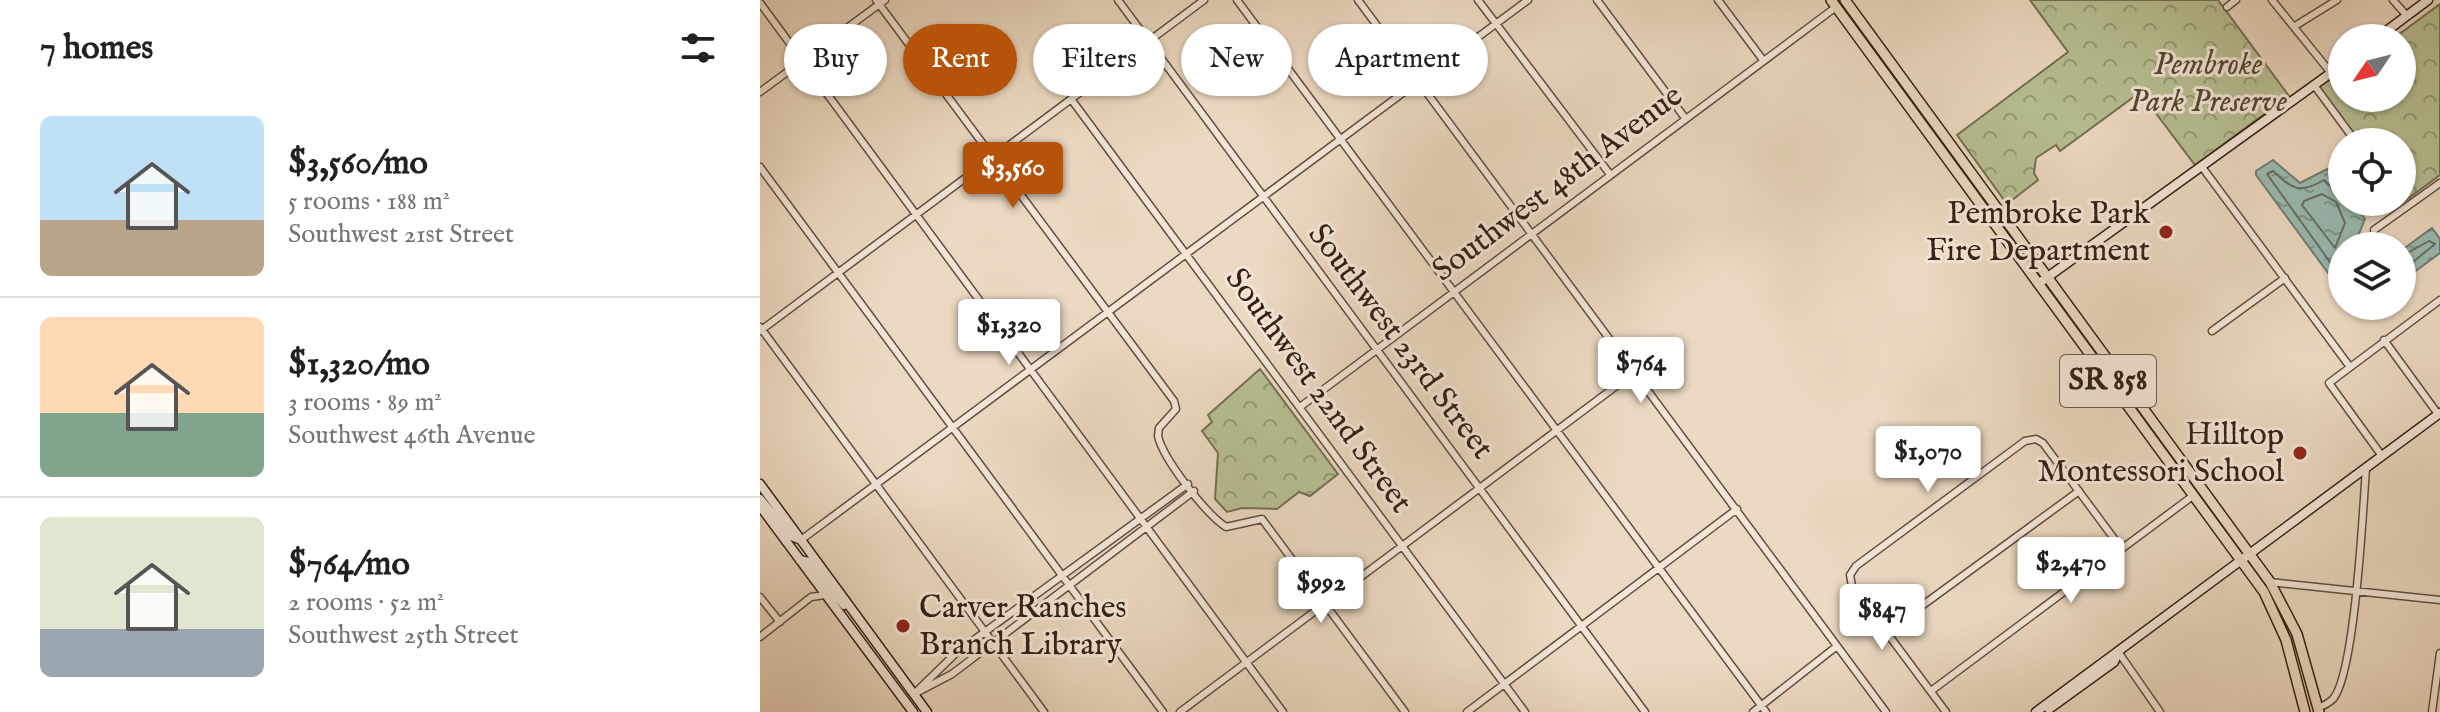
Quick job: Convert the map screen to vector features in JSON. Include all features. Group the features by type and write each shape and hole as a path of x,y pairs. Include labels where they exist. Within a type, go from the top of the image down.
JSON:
{"main road":[{"name":"SR 858","path":"1840,2 1975,174 2270,582 2297,634 2318,710"},
{"name":"SR 858","path":"1840,2 2038,284 2241,560 2275,612 2305,712"},
{"path":"1975,174 1977,199"},
{"path":"2300,690 2318,710"}],"street":[{"name":"Southwest 23rd Street","path":"1118,0 1136,24"},
{"path":"1165,29 1204,0"},
{"path":"1237,0 1764,709"},
{"path":"1358,0 1376,24"},
{"path":"1478,0 1609,173"},
{"path":"1488,30 1528,0"},
{"path":"1597,0 1685,118"},
{"path":"1718,0 1763,60"},
{"path":"2227,7 2236,0"},
{"path":"2272,0 2328,69"},
{"path":"2295,26 2337,0"},
{"path":"2393,0 2407,16"},
{"path":"2396,24 2428,0"},
{"path":"849,24 880,1 993,159 1174,401 1176,409 1159,428 1158,436 1188,484 1215,519 1226,527 1262,519 1405,712"},
{"name":"Southwest 48th Avenue","path":"1300,407 1840,2"},
{"path":"760,3 784,34"},
{"name":"Southwest 23rd Street","path":"1165,63 1645,712"},
{"path":"760,92 784,74"},
{"path":"2038,284 2328,75"},
{"path":"2314,85 2346,128"},
{"path":"830,96 1283,712"},
{"path":"1044,712 761,329 1075,96"},
{"path":"801,540 1398,96"},
{"path":"1429,96 1886,712"},
{"name":"Southwest 22nd Street","path":"1071,99 1525,712"},
{"path":"760,167 1163,712"},
{"path":"2202,167 2350,367"},
{"path":"2416,197 2440,183"},
{"path":"2374,230 2390,216"},
{"path":"2212,331 2285,278"},
{"path":"2382,456 2329,383 2440,300"},
{"path":"2036,712 2439,413 2384,340"},
{"path":"1180,712 1635,372"},
{"path":"1946,712 1849,578 1856,566 2025,441 2036,439 2121,548"},
{"path":"2318,710 2335,697 2342,676 2357,592 2366,467"},
{"path":"760,484 927,712"},
{"path":"906,703 938,669 985,632 1188,484"},
{"path":"914,694 952,674 1194,491"},
{"path":"1886,632 2079,491"},
{"path":"1931,691 2194,495"},
{"path":"760,499 789,535 801,540"},
{"path":"760,506 913,712"},
{"path":"1467,712 1737,509"},
{"path":"800,560 809,562 864,626"},
{"path":"2270,582 2440,600"},
{"path":"760,637 807,600 825,595"},
{"path":"760,597 780,622"},
{"path":"1753,712 1764,709 1837,646"},
{"path":"2045,712 2114,662 2119,653"},
{"path":"2119,653 2160,712"},
{"path":"2432,712 2440,653"}],"green space":[{"name":"Pembroke Park Preserve","path":"2030,0 2218,0 2289,96 2195,165 2149,104 2154,99 2146,88 2060,151 2056,145 2036,158 2034,173 2038,180 2007,204 1957,135 2068,52"},
{"path":"2440,4 2440,175 2416,193 2416,128 2347,128 2335,112 2416,112 2416,24 2413,24"},
{"path":"2328,78 2328,103 2316,87"},
{"path":"1260,369 1338,474 1310,496 1299,492 1277,509 1242,508 1227,512 1215,499 1218,453 1202,431 1212,422 1208,415"}],"water":[{"path":"2273,160 2300,183 2327,169 2328,216 2363,216 2365,219 2360,232 2328,232 2328,273 2256,175 2256,171"},
{"path":"2432,228 2440,239 2440,253 2416,271 2416,240"}],"place":[{"name":"Pembroke Park Fire Department","path":"2166,232"},
{"name":"Hilltop Montessori School","path":"2300,453"},
{"name":"Carver Ranches Branch Library","path":"903,626"}]}
